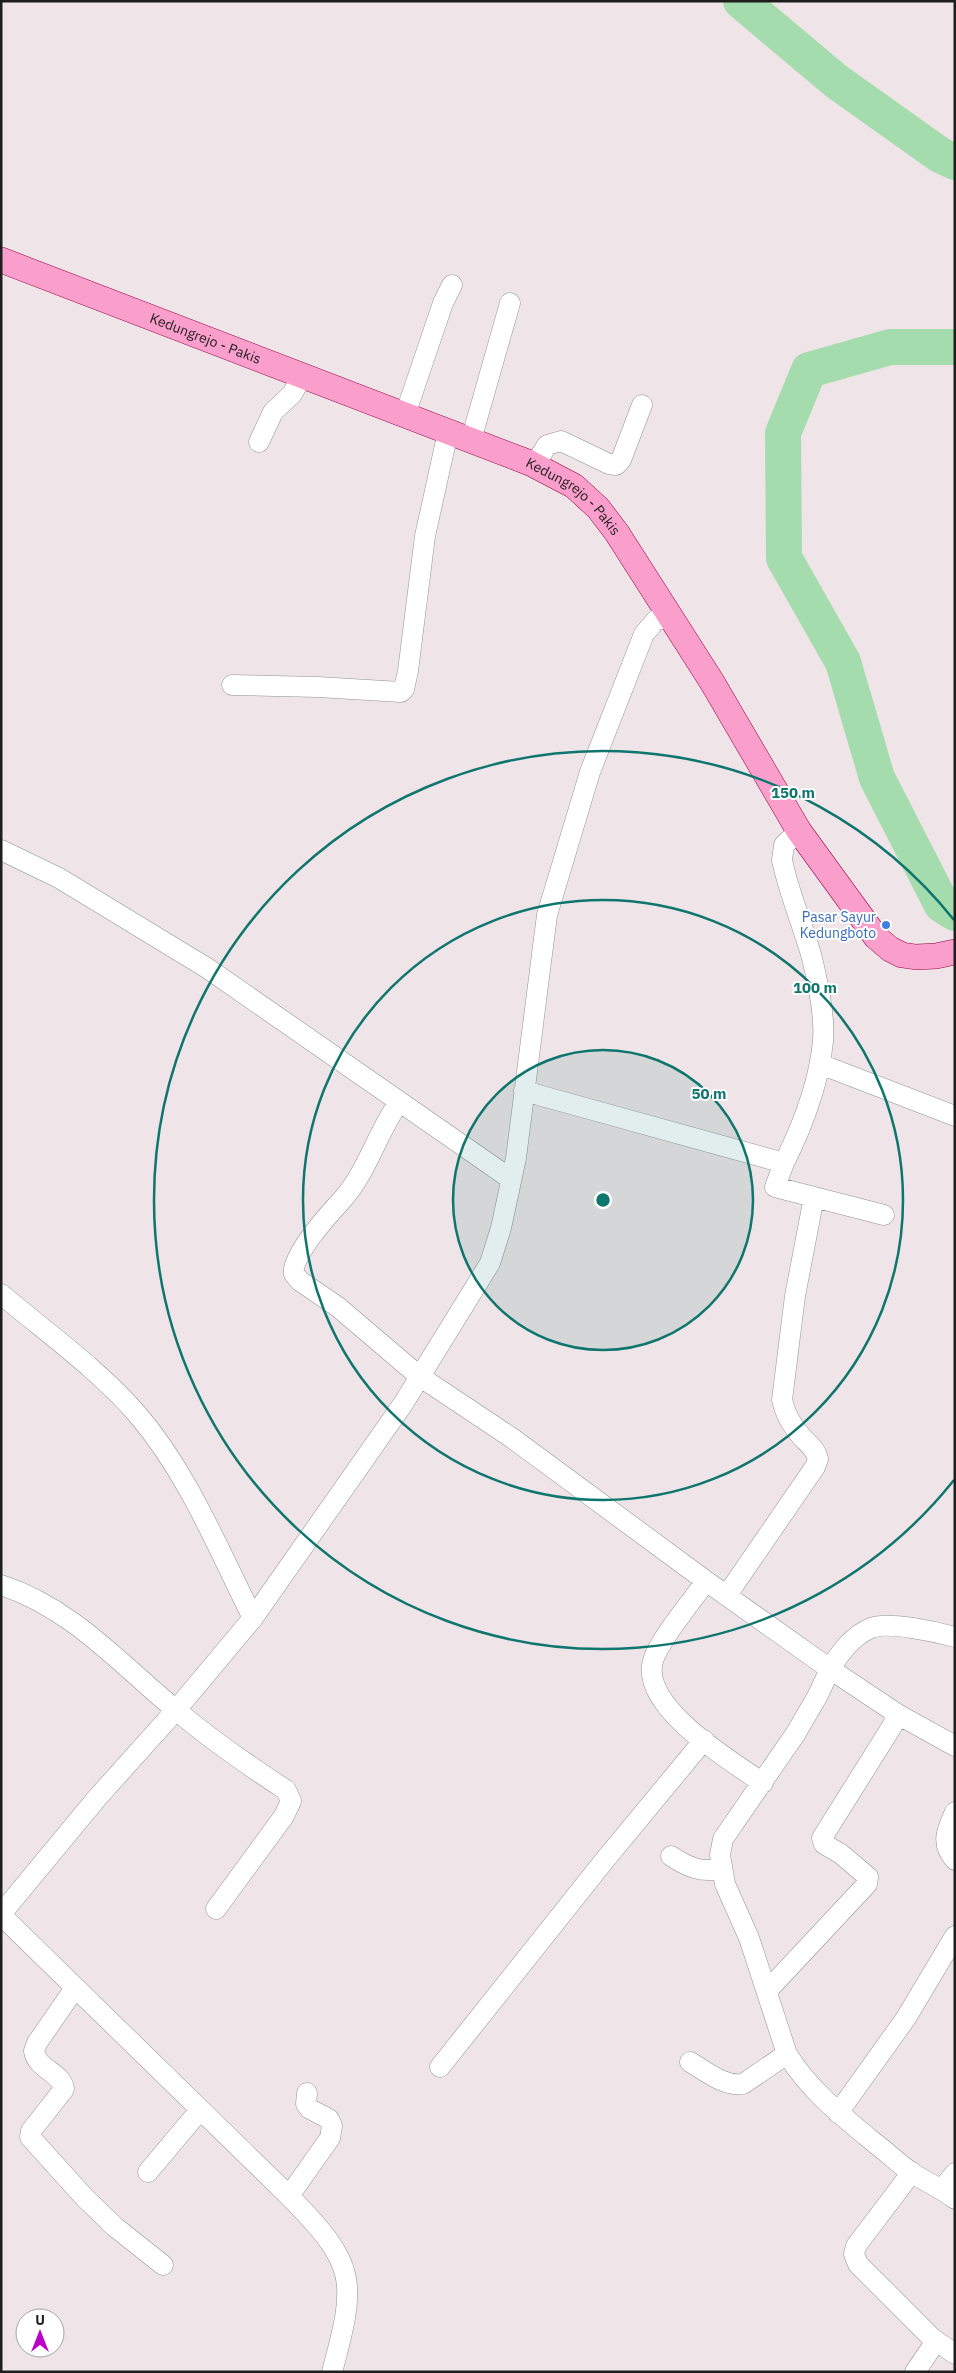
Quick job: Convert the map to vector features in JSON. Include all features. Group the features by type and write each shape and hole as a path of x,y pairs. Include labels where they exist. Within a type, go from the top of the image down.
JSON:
{"main road":[{"name":"Kedungrejo - Pakis","path":"1,260 535,465 574,486 598,508 636,560 670,618 712,682 799,831 854,905 863,922 890,949 916,957 936,956 955,952"}],"street":[{"path":"405,415 443,303 452,285"},
{"path":"232,684 401,692 404,688 408,671 425,536 510,303"},
{"path":"259,442 274,412 292,394 302,375"},
{"path":"535,465 547,445 561,441 609,464 616,465 621,460 642,405"},
{"path":"332,2372 343,2331 348,2300 345,2267 329,2238 289,2196 1,1914 97,1798 176,1710 253,1618 403,1404 490,1263 501,1228 513,1169 547,915 577,810 590,772 644,634 656,620 670,618"},
{"path":"799,831 784,845 782,860 812,958 820,997 823,1040 820,1064 802,1127 784,1163 775,1187 884,1215"},
{"path":"1,850 59,878 207,968 399,1102 513,1169"},
{"path":"820,1064 955,1116"},
{"path":"524,1092 784,1163"},
{"path":"399,1102 386,1121 356,1180 321,1223 298,1258 293,1271 296,1277 338,1306 419,1376 512,1438 706,1581 830,1669 899,1715 955,1746"},
{"path":"727,1595 818,1459 815,1451 793,1426 784,1410 782,1400 795,1296 814,1197"},
{"path":"1,1294 107,1383 155,1436 193,1499 253,1618"},
{"path":"706,1581 660,1647 653,1661 652,1677 660,1697 690,1730 763,1783"},
{"path":"1,1585 54,1609 76,1624 108,1649 176,1710 286,1790 291,1801 284,1816 216,1909"},
{"path":"955,1637 903,1627 872,1627 851,1641 830,1669 818,1695 796,1733 723,1840 720,1868 725,1884 749,1938 787,2054 811,2087 838,2112 912,2172 948,2194 955,2173"},
{"path":"767,1991 867,1884 868,1877 841,1854 824,1844 822,1838 899,1715"},
{"path":"440,2068 604,1861 704,1740"},
{"path":"955,1812 945,1834 945,1842 955,1860"},
{"path":"671,1856 693,1868 712,1870 720,1868"},
{"path":"838,2112 906,2018 955,1936"},
{"path":"75,1988 37,2043 34,2051 40,2064 60,2080 64,2089 31,2131 30,2137 84,2197 115,2227 163,2265"},
{"path":"690,2062 728,2084 736,2085 742,2084 787,2054"},
{"path":"289,2196 330,2138 332,2131 329,2119 306,2104 307,2093"},
{"path":"148,2172 200,2110"},
{"path":"912,2172 856,2246 854,2254 858,2264 936,2341 955,2354"},
{"path":"915,2372 936,2341"}],"waterway":[{"path":"741,1 836,81 940,155 955,162"},
{"path":"955,347 890,347 809,370 783,433 784,558 843,662 877,778 942,905 955,913"}],"place":[{"name":"Pasar Sayur Kedungboto","path":"886,925"}]}
